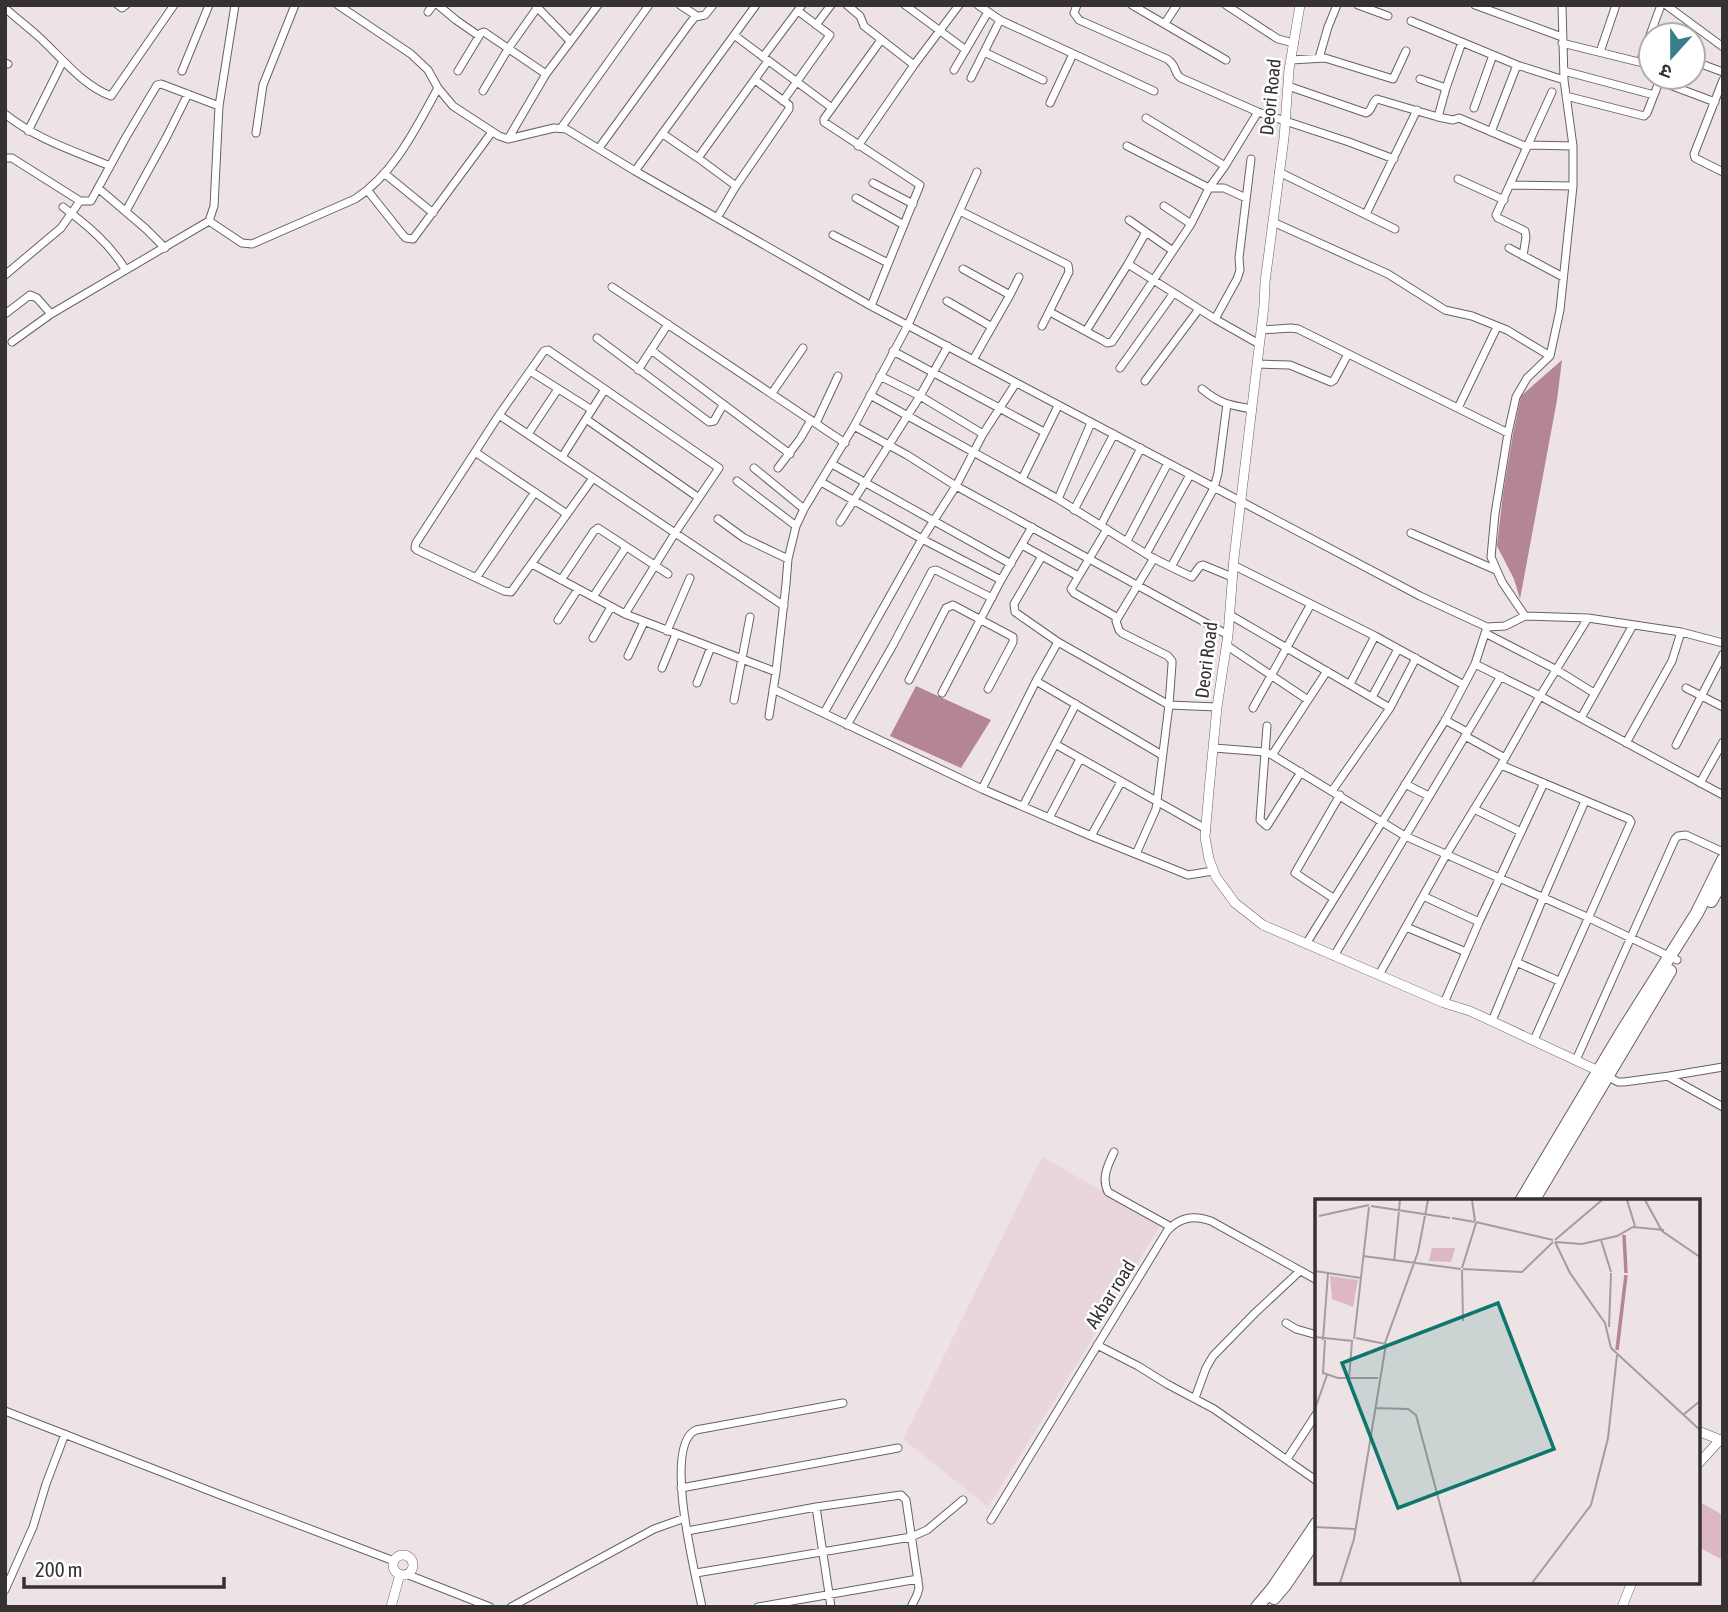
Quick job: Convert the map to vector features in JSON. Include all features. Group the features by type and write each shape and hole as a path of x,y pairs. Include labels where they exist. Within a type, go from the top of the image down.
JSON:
{"highway":[{"path":"1674,958 1723,860"},
{"path":"1522,1199 1723,880"},
{"path":"1534,1199 1603,1074"},
{"path":"1257,1607 1315,1526"},
{"path":"1267,1607 1315,1541"}],"street":[{"path":"118,5 122,8 127,5"},
{"path":"5,8 40,37 83,79 111,96 174,5"},
{"path":"183,71 209,5"},
{"path":"12,342 51,314 209,221 214,206 219,106 235,5"},
{"path":"256,133 263,85 295,5"},
{"path":"338,5 411,54 428,70 453,106 499,136 508,139 561,128 871,306 1486,630 1594,693"},
{"path":"508,139 546,74 598,5"},
{"path":"561,128 649,5"},
{"path":"680,5 697,16"},
{"path":"599,148 690,23 697,16 705,15 713,5"},
{"path":"635,171 756,5"},
{"path":"816,25 831,5"},
{"path":"847,5 860,16 864,26 914,65"},
{"path":"905,5 966,50"},
{"path":"858,146 959,5"},
{"path":"978,5 1000,20 1153,91"},
{"path":"1077,5 1074,13 1079,20 1167,59 1176,66 1177,74 1181,78 1258,112 1394,159"},
{"path":"1132,5 1226,61"},
{"path":"1165,23 1177,5"},
{"path":"1226,5 1278,39 1294,43"},
{"name":"Deori Road","path":"1300,5 1291,60 1233,565 1230,615 1217,707 1205,837 1209,859 1216,877 1235,903 1263,925 1444,1003 1470,1011 1603,1074"},
{"path":"1319,58 1337,5"},
{"path":"1358,5 1388,16"},
{"path":"1475,5 1562,40 1637,61"},
{"path":"1499,14 1503,5"},
{"path":"1525,616 1502,582 1491,557 1508,433 1517,397 1527,378 1550,356 1560,310 1573,186 1573,146 1564,75 1562,5"},
{"path":"1600,52 1616,5"},
{"path":"1663,5 1723,47"},
{"path":"483,91 536,7 570,41"},
{"path":"433,8 479,36"},
{"path":"698,158 755,80 800,8 830,35 783,101"},
{"path":"954,70 988,12"},
{"path":"971,78 1000,20"},
{"path":"1412,21 1517,65 1654,95"},
{"path":"458,71 484,32 546,74"},
{"path":"734,35 832,108"},
{"path":"871,306 920,188 919,184 825,124 824,119 881,40"},
{"path":"1438,117 1462,43"},
{"path":"1291,60 1325,58 1393,79 1406,51"},
{"path":"984,52 1043,80"},
{"path":"1050,103 1073,54"},
{"path":"1474,108 1493,55"},
{"path":"28,131 63,61"},
{"path":"1491,132 1517,65"},
{"path":"1420,79 1446,88"},
{"path":"717,218 789,109 789,106 755,80"},
{"path":"1723,80 1694,154 1695,158 1723,172"},
{"path":"5,159 12,158 80,201 90,201 156,85 161,84 219,106"},
{"path":"1288,86 1366,113 1377,99 1438,117 1453,120 1459,118 1528,146 1573,146"},
{"path":"209,221 242,243 252,244 340,207 368,191 406,145 439,88"},
{"path":"1566,96 1641,116 1647,113 1656,91"},
{"path":"1689,91 1715,102"},
{"path":"1523,256 1525,231 1496,217 1552,92"},
{"path":"126,211 188,94"},
{"path":"1366,214 1417,110"},
{"path":"1050,312 1107,343 1112,342 1191,224 1209,188 1258,112"},
{"path":"5,114 28,131 110,166"},
{"path":"1146,118 1225,166"},
{"path":"368,191 403,235 411,240 492,132"},
{"path":"663,134 736,186"},
{"path":"1127,146 1209,188 1224,188 1246,198"},
{"path":"1214,319 1239,273 1251,159"},
{"path":"769,716 788,559 796,526 845,443 908,325 977,172"},
{"path":"1279,172 1395,229"},
{"path":"384,173 433,213"},
{"path":"1458,179 1504,200"},
{"path":"873,183 913,204"},
{"path":"1510,185 1573,186"},
{"path":"98,188 165,248"},
{"path":"856,198 904,225"},
{"path":"5,275 47,242 61,228 80,201"},
{"path":"1164,206 1191,224"},
{"path":"63,207 108,246 125,269"},
{"path":"960,211 1068,265 1069,271 1042,326"},
{"path":"1129,220 1173,251"},
{"path":"1273,222 1388,274 1445,310 1472,316 1507,330 1550,356"},
{"path":"1086,331 1146,232"},
{"path":"833,235 888,263"},
{"path":"1509,248 1563,277"},
{"path":"1128,264 1214,319 1259,344"},
{"path":"963,269 1010,295"},
{"path":"973,360 1019,277"},
{"path":"612,286 845,443"},
{"path":"1120,368 1174,293"},
{"path":"5,314 30,295 37,298 51,314"},
{"path":"947,301 992,327"},
{"path":"1145,382 1199,309"},
{"path":"638,370 668,324"},
{"path":"1458,408 1497,327"},
{"path":"1261,330 1298,329 1508,433"},
{"path":"597,338 709,422 714,421 723,405"},
{"path":"840,522 920,396 948,346"},
{"path":"772,393 803,348"},
{"path":"593,478 510,592 417,550 415,545 499,415 547,349 719,468 625,614"},
{"path":"652,350 790,454"},
{"path":"893,351 1044,432"},
{"path":"1257,364 1290,365 1331,382 1348,354"},
{"path":"530,371 592,410"},
{"path":"778,468 813,422 838,376"},
{"path":"880,376 920,396 983,434"},
{"path":"824,713 922,539 956,486 983,434 1016,383"},
{"path":"528,434 558,389"},
{"path":"562,457 606,389"},
{"path":"1202,389 1217,401 1252,410"},
{"path":"870,395 1058,499 1171,567 1192,577 1203,565 1232,577"},
{"path":"1171,567 1214,488 1227,404"},
{"path":"1022,479 1058,406"},
{"path":"499,415 784,606"},
{"path":"586,419 699,498"},
{"path":"1058,499 1091,423"},
{"path":"854,426 1227,640 1308,700"},
{"path":"1074,510 1114,434"},
{"path":"1118,618 1072,591 1072,584 1088,559 1141,448"},
{"path":"475,452 567,514"},
{"path":"1127,541 1168,463"},
{"path":"832,464 1011,564"},
{"path":"754,468 804,509"},
{"path":"1146,554 1190,475"},
{"path":"737,481 796,526"},
{"path":"821,482 1001,580"},
{"path":"476,578 535,492"},
{"path":"718,519 744,538 788,559"},
{"path":"942,693 1032,527"},
{"path":"561,580 596,528 668,574"},
{"path":"1411,533 1497,571"},
{"path":"1022,545 1079,576"},
{"path":"593,597 626,547"},
{"path":"1042,556 1013,604 1015,612 1058,642 1169,705 1217,707"},
{"path":"1136,854 1158,802 1172,661 1168,656 1122,633 1117,625 1118,618 1154,558"},
{"path":"531,564 625,614 776,672"},
{"path":"1233,565 1375,636 1464,685"},
{"path":"848,724 932,571 936,570 992,598"},
{"path":"667,631 690,578"},
{"path":"558,620 578,589"},
{"path":"1253,708 1311,604"},
{"path":"909,680 946,608 956,606 1011,635 1013,639 988,689"},
{"path":"593,638 611,607"},
{"path":"1230,615 1390,708"},
{"path":"1486,630 1505,626 1525,616 1588,618 1681,632 1723,643"},
{"path":"734,700 750,617"},
{"path":"1379,975 1446,855 1588,618"},
{"path":"628,656 644,622"},
{"path":"1581,718 1633,625"},
{"path":"1306,944 1445,720 1475,664 1486,630"},
{"path":"1626,743 1672,661 1681,632"},
{"path":"662,668 676,634"},
{"path":"1350,684 1375,636"},
{"path":"982,789 1058,642"},
{"path":"697,683 711,647"},
{"path":"1372,697 1398,649"},
{"path":"1676,745 1723,654"},
{"path":"1332,791 1390,708 1416,659"},
{"path":"1475,664 1723,795"},
{"path":"1268,753 1327,671"},
{"path":"1334,956 1501,676"},
{"path":"1036,681 1163,755"},
{"path":"1686,688 1723,707"},
{"path":"773,689 982,789 1091,836 1191,875 1213,871"},
{"path":"1023,806 1076,704"},
{"path":"1445,720 1503,762 1544,783 1629,819 1630,822 1534,1040"},
{"path":"1267,726 1268,753 1260,820 1266,826 1301,772"},
{"path":"1700,783 1723,742"},
{"path":"1055,744 1206,829"},
{"path":"1214,748 1268,753 1405,836 1674,958"},
{"path":"1049,818 1080,759"},
{"path":"1091,836 1121,782"},
{"path":"1444,1003 1544,783"},
{"path":"1405,784 1429,796"},
{"path":"1333,898 1295,873 1340,795"},
{"path":"1492,1021 1585,801"},
{"path":"1474,809 1521,832"},
{"path":"1576,1060 1675,839 1686,835 1723,852"},
{"path":"1423,896 1479,922"},
{"path":"1406,927 1466,952"},
{"path":"1517,962 1559,981"},
{"path":"1603,1074 1618,1082 1723,1067"},
{"path":"1668,1076 1723,1107"},
{"path":"1114,1152 1104,1179 1108,1192 1171,1227 1188,1217 1211,1221 1315,1279"},
{"name":"Akbar road","path":"990,1520 1171,1227"},
{"path":"1195,1398 1213,1356 1300,1271"},
{"path":"1286,1323 1315,1334"},
{"path":"1097,1345 1214,1409 1315,1480"},
{"path":"702,1607 681,1488 682,1454 687,1438 692,1432 843,1403"},
{"path":"5,1411 394,1561"},
{"path":"1287,1460 1315,1416"},
{"path":"1700,1432 1721,1441 1700,1462"},
{"path":"5,1590 33,1528 65,1434"},
{"path":"681,1488 898,1448"},
{"path":"687,1531 901,1494 906,1500 918,1579 918,1592 911,1607"},
{"path":"696,1573 911,1537 927,1530 963,1500"},
{"path":"816,1507 831,1607"},
{"path":"511,1607 654,1529 685,1518"},
{"path":"391,1607 403,1574 412,1567 410,1559 401,1555 394,1561 393,1567 403,1574 490,1607"},
{"path":"758,1607 918,1579"},
{"path":"1622,1607 1631,1584"}],"shaded area":[{"path":"1562,360 1520,599 1514,579 1497,546 1513,434 1521,396"},
{"path":"916,686 991,720 961,768 890,736"},
{"path":"1042,1157 1161,1224 988,1507 903,1439"},
{"path":"1700,1502 1723,1515 1723,1560 1700,1548"}]}
